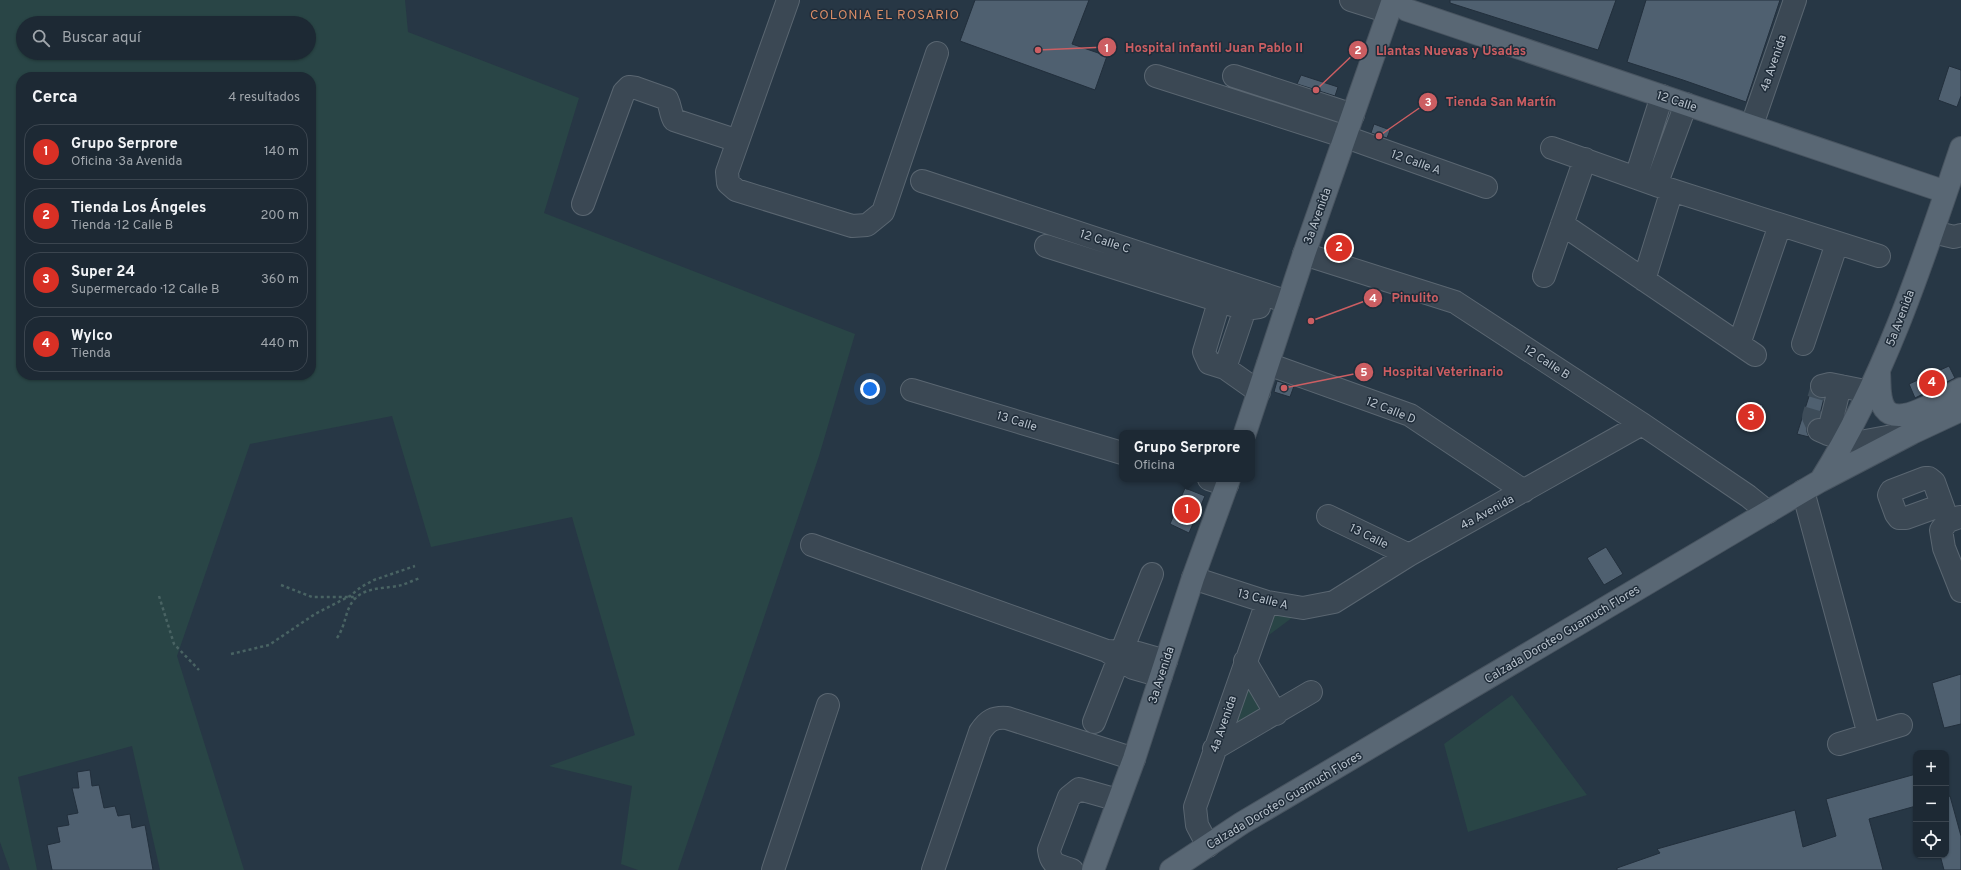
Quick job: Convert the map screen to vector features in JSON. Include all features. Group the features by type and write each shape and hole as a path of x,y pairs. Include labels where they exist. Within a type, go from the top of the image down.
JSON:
{"main road":[{"name":"12 Calle","path":"1396,6 1752,125 1946,192"},
{"name":"3a Avenida","path":"1246,430 1304,254 1346,137 1396,6"},
{"name":"5a Avenida","path":"1812,486 1831,435 1874,382 1932,232 1961,148"},
{"name":"Calzada Doroteo Guamuch Flores","path":"1874,382 1885,410 1913,423 1961,410"},
{"name":"Calzada Doroteo Guamuch Flores","path":"1171,870 1249,819 1812,486 1913,423 1961,389"},
{"name":"3a Avenida","path":"1092,870 1134,759 1194,578 1222,482"},
{"path":"1105,838 1104,856 1107,870"}],"street":[{"path":"788,0 727,172 728,183 736,190 852,226 868,225 883,212 938,53"},
{"name":"12 Calle","path":"1351,0 1396,6"},
{"name":"4a Avenida","path":"1752,125 1795,0"},
{"name":"12 Calle A","path":"1156,76 1346,137 1486,187"},
{"path":"1234,76 1354,116"},
{"path":"583,204 624,92 629,87 667,99 670,106 670,114 674,120 738,141"},
{"path":"1636,177 1662,96"},
{"path":"1644,280 1664,188 1670,150 1686,104"},
{"path":"1647,142 1670,150"},
{"path":"1552,148 1664,188 1879,256"},
{"path":"1544,276 1585,159"},
{"name":"12 Calle C","path":"922,181 1288,302"},
{"path":"1562,224 1747,349 1780,225"},
{"path":"1932,232 1954,237 1961,235"},
{"path":"1803,344 1837,243"},
{"path":"1046,246 1245,309 1288,302"},
{"name":"12 Calle B","path":"1304,254 1455,302 1642,424 1748,496 1768,512"},
{"path":"1219,302 1204,352 1209,362 1225,368 1258,392"},
{"path":"1225,368 1245,309"},
{"name":"12 Calle D","path":"1268,364 1410,415 1524,491"},
{"path":"1874,382 1831,386 1831,435 1860,442 1874,439 1913,423"},
{"name":"13 Calle","path":"912,390 1119,452"},
{"name":"4a Avenida","path":"1334,602 1410,555 1642,424"},
{"path":"1812,486 1869,735"},
{"path":"1950,514 1941,530 1944,548 1957,567 1961,591"},
{"name":"13 Calle","path":"1328,516 1410,555"},
{"path":"812,545 1116,654 1138,653 1163,669"},
{"path":"1094,722 1116,654 1152,574"},
{"name":"13 Calle A","path":"1194,578 1267,602 1303,608 1334,602"},
{"name":"4a Avenida","path":"1208,846 1197,825 1195,807 1214,749 1267,602"},
{"path":"1245,661 1276,714"},
{"path":"1214,749 1276,714 1311,692"},
{"path":"776,869 828,705"},
{"path":"933,870 980,732 986,723 995,718 1007,718 1134,759"},
{"path":"1838,744 1901,725"},
{"path":"1072,870 1055,864 1050,859 1049,850 1069,797 1079,789 1118,800"}],"path":[{"path":"231,654 268,645 315,614 350,596 361,587 374,580 415,566"},
{"path":"337,638 345,625 351,605 357,597 368,591 402,585 420,578"},
{"path":"281,585 312,597 357,597"},
{"path":"160,596 174,644 199,670"}],"green space":[{"path":"0,0 405,0 408,32 579,98 544,213 855,334 819,456 678,870 638,870 621,864 632,786 549,766 635,735 572,517 431,547 392,416 250,444 177,656 244,870 160,870 132,746 18,777 37,870 10,870 0,842"},
{"path":"1275,612 1293,617 1269,635"},
{"path":"1250,682 1265,710 1229,730"},
{"path":"1512,695 1587,795 1468,832 1444,744"}],"building":[{"path":"975,0 1089,0 1072,44 1107,56 1095,90 960,41"},
{"path":"1450,0 1616,0 1598,50 1450,3"},
{"path":"1646,0 1780,0 1746,102 1627,62"},
{"path":"1949,66 1961,70 1961,96 1957,107 1938,100"},
{"path":"1301,75 1338,87 1335,96 1297,84"},
{"path":"1374,124 1390,130 1387,138 1371,133"},
{"path":"1335,237 1349,241 1345,254 1331,249"},
{"path":"1949,366 1955,378 1915,398 1909,384"},
{"path":"1277,381 1294,386 1290,397 1274,392"},
{"path":"1811,390 1818,398 1824,398 1819,418 1812,420 1807,425 1809,437 1797,434"},
{"path":"1747,401 1763,405 1755,432 1739,428"},
{"path":"1185,488 1205,496 1189,533 1170,524"},
{"path":"1606,547 1623,574 1604,585 1587,558"},
{"path":"1961,674 1961,724 1944,728 1932,683"},
{"path":"90,770 92,786 99,785 104,808 115,806 118,816 130,814 132,828 145,825 153,870 52,870 47,845 60,842 57,827 69,825 67,815 78,813 72,788 79,788 77,772"},
{"path":"1913,775 1913,807 1869,819 1883,870 1617,870 1617,868 1660,853 1657,849 1795,810 1803,847 1836,836 1826,799"},
{"path":"1949,796 1961,836 1961,870 1944,870 1941,858 1949,858"}],"tunnel":[{"path":"1819,430 1813,417 1822,386"}],"place":[{"name":"Hospital infantil Juan Pablo II","path":"1038,50"},
{"name":"Llantas Nuevas y Usadas","path":"1316,90"},
{"name":"Tienda San Martín","path":"1379,136"},
{"name":"Tienda Los Ángeles","path":"1339,248"},
{"name":"Pinulito","path":"1311,321"},
{"name":"Wylco","path":"1932,383"},
{"name":"Hospital Veterinario","path":"1284,388"},
{"name":"Super 24","path":"1751,417"},
{"name":"Grupo Serprore","path":"1187,510"}],"district":[{"name":"COLONIA EL ROSARIO","path":"885,14"}]}
